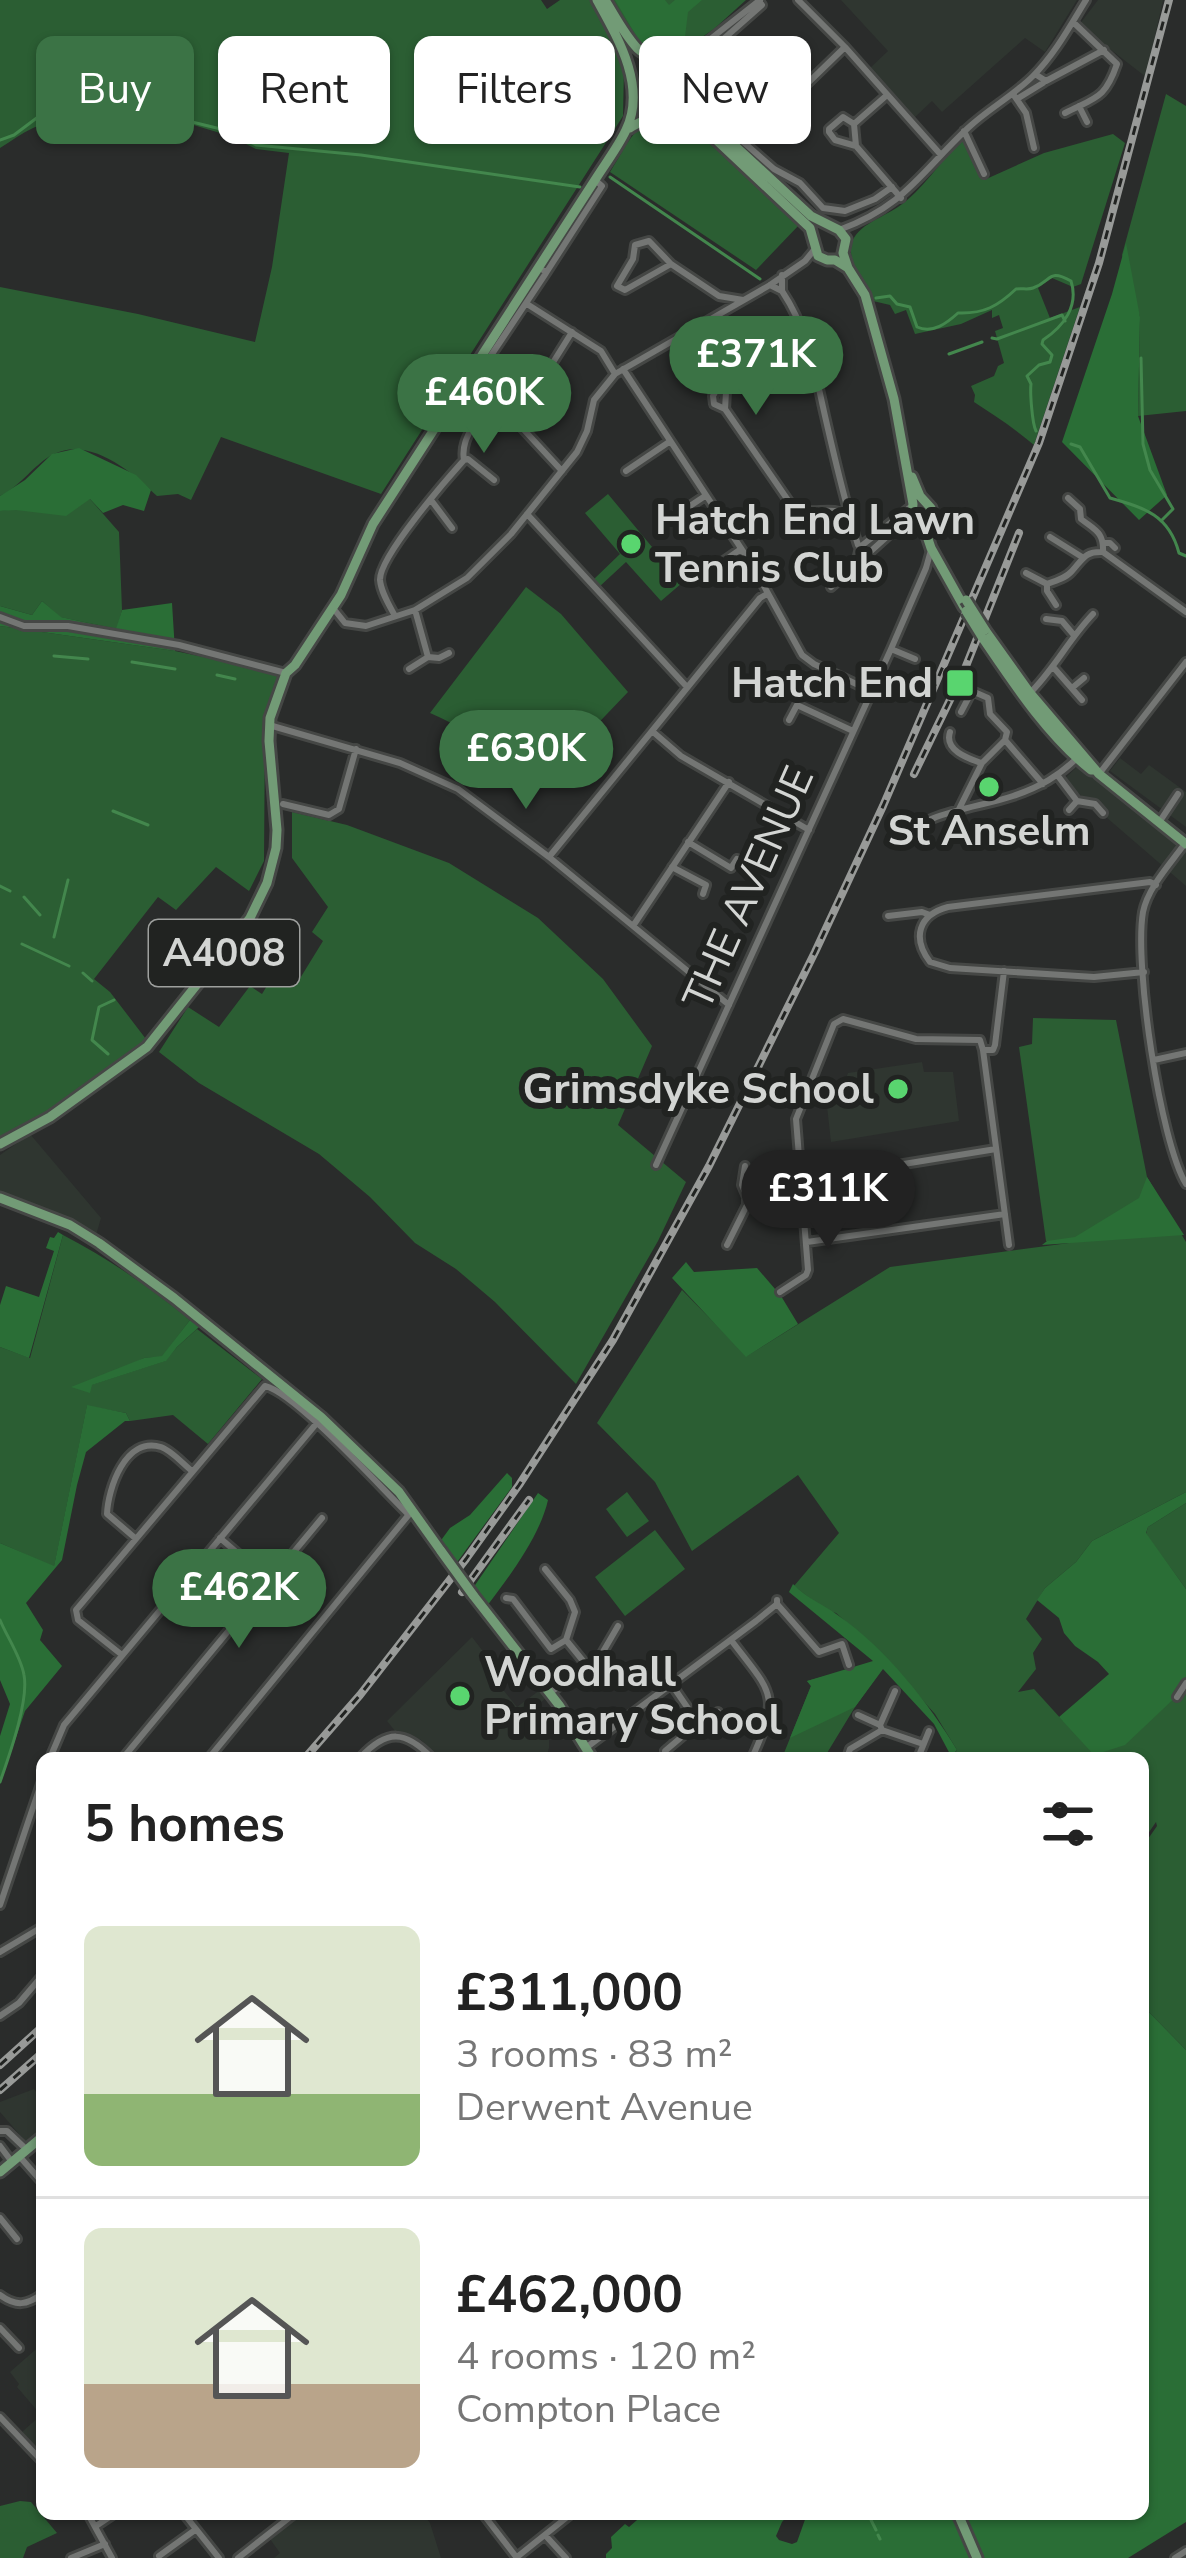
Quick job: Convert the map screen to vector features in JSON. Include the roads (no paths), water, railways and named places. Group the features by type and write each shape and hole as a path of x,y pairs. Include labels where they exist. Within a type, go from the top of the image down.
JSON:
{"main road":[{"path":"601,0 639,48"},
{"path":"601,0 639,108"},
{"path":"631,79 639,66"},
{"name":"A4008","path":"0,1144 50,1117 147,1047 250,918 267,883 276,848 269,724 286,673 333,608 373,524 542,270 626,132 633,99"},
{"name":"A4008","path":"626,132 639,122"},
{"path":"721,144 810,227 817,254 839,256"},
{"path":"733,144 811,216 838,232"},
{"path":"814,236 822,229 838,232"},
{"path":"838,232 839,256 865,295 919,510 936,554 991,645 1077,754 1186,843"},
{"path":"0,1198 70,1225 174,1298 399,1492 588,1752"},
{"path":"0,2172 36,2142"},
{"path":"961,2520 977,2558"}],"street":[{"path":"798,0 941,155"},
{"path":"1015,96 1086,0"},
{"path":"721,36 760,1"},
{"path":"1065,113 1102,94 1117,64 1073,22"},
{"path":"811,79 845,47"},
{"path":"838,232 902,198 964,131 1015,96 1104,50"},
{"path":"1035,74 1046,81"},
{"path":"854,124 887,95"},
{"path":"1015,96 1026,113 1034,148"},
{"path":"1079,106 1087,122"},
{"path":"854,124 842,117 829,132 835,140 856,146 902,198"},
{"path":"854,124 856,146"},
{"path":"964,131 984,174"},
{"path":"749,144 774,169 800,183 816,203 833,212 861,206 892,187"},
{"path":"671,264 625,290 617,286 633,259 635,244 642,241 719,296 744,300"},
{"path":"333,608 345,623 366,626 416,610 467,578 577,452 594,400 619,372 817,254"},
{"path":"490,357 527,304 542,270"},
{"path":"782,275 782,291"},
{"path":"770,285 782,291 808,341 842,492 860,547 856,564"},
{"path":"719,296 720,313"},
{"path":"527,304 601,351 619,372 741,549 802,655 871,691"},
{"path":"547,410 554,398 547,372 572,332"},
{"path":"808,341 730,386 724,409 792,506 814,513 828,509 842,492"},
{"path":"464,460 465,438 481,416 480,408 486,400 493,400 562,471"},
{"path":"626,471 669,442"},
{"path":"395,616 383,592 381,570 400,540 464,460 494,480"},
{"path":"666,522 705,496"},
{"path":"1068,498 1080,509 1081,518 1101,535 1103,547 1186,612"},
{"path":"431,500 452,528"},
{"path":"828,509 849,516"},
{"path":"860,547 919,510"},
{"path":"831,587 919,510"},
{"path":"527,514 686,687"},
{"path":"1050,536 1082,557"},
{"path":"1047,584 1070,574 1082,557 1110,543 1115,548"},
{"path":"860,547 871,551"},
{"path":"708,572 741,549"},
{"name":"THE AVENUE","path":"656,1166 936,554"},
{"path":"1027,573 1047,584"},
{"path":"1047,584 1046,591 1056,605"},
{"path":"549,857 767,594"},
{"path":"416,610 428,658"},
{"path":"1028,696 1093,614"},
{"path":"0,617 23,626 68,626 179,645 286,673"},
{"path":"1046,619 1062,621 1073,634"},
{"path":"891,649 915,660"},
{"path":"409,669 449,652"},
{"path":"1097,772 1186,662"},
{"path":"1054,668 1082,700"},
{"path":"1072,688 1084,678"},
{"path":"958,811 982,763 1007,732 990,714 988,698 972,691 961,712"},
{"path":"789,720 797,705 853,730"},
{"path":"269,724 400,763 458,789 729,1005"},
{"path":"652,731 681,756 809,830"},
{"path":"950,732 951,746 982,763"},
{"path":"1005,740 1043,784"},
{"path":"283,804 335,814 356,749"},
{"path":"899,843 908,829 1043,784 1058,776 1077,754"},
{"path":"1058,776 1077,801 1094,804 1103,813"},
{"path":"633,926 729,782"},
{"path":"1160,823 1178,794"},
{"path":"1069,810 1077,801"},
{"path":"688,842 731,868 737,859"},
{"path":"1186,843 1148,896 1141,930 1147,1022 1174,1158 1186,1184"},
{"path":"672,867 706,885 703,894"},
{"path":"1144,972 1094,977 950,968 930,962 919,942 920,931 930,915 948,907 1150,882 1156,885"},
{"path":"888,916 922,911 930,915"},
{"path":"983,1050 993,1050 995,1045 1004,971"},
{"path":"780,1292 806,1275 796,1119 837,1021 843,1019 916,1039 980,1040 1009,1245"},
{"path":"1154,1060 1186,1053"},
{"path":"801,1178 996,1149"},
{"path":"727,1246 747,1205 742,1185 745,1166"},
{"path":"747,1205 803,1201"},
{"path":"806,1243 1005,1214"},
{"path":"52,1752 62,1729 319,1420 272,1387 260,1389 75,1612 78,1620 122,1655"},
{"path":"135,1538 107,1512 116,1472 136,1450 158,1446 192,1471"},
{"path":"214,1752 411,1513"},
{"path":"128,1752 322,1518"},
{"path":"220,1538 270,1581"},
{"path":"506,1598 513,1599 551,1653 566,1640 575,1612 545,1569"},
{"path":"590,1752 777,1602 819,1652"},
{"path":"573,1621 585,1620"},
{"path":"549,1693 597,1662 619,1626"},
{"path":"566,1640 588,1667"},
{"path":"731,1640 770,1700 754,1752"},
{"path":"808,1655 842,1644 849,1665"},
{"path":"1177,1697 1186,1683"},
{"path":"671,1685 698,1723"},
{"path":"849,1752 882,1728 895,1691"},
{"path":"665,1752 718,1712"},
{"path":"858,1715 923,1744"},
{"path":"920,1752 928,1731"},
{"path":"366,1752 394,1736 416,1742 427,1752"},
{"path":"0,1905 36,1799"},
{"path":"0,1952 36,1931"},
{"path":"0,2016 36,1983"},
{"path":"0,2132 7,2131 19,2156 36,2175"},
{"path":"0,2146 19,2156"},
{"path":"0,2218 17,2239"},
{"path":"0,2296 16,2304 36,2298"},
{"path":"0,2328 19,2348"},
{"path":"0,2417 36,2455"},
{"path":"92,2520 112,2558"},
{"path":"96,2526 105,2520"},
{"path":"189,2520 219,2558"},
{"path":"158,2557 198,2520"},
{"path":"238,2558 279,2520"},
{"path":"488,2520 517,2558 564,2520"},
{"path":"545,2535 566,2558"},
{"path":"71,2558 105,2544"},
{"path":"1175,2558 1186,2552"}],"waterway":[{"path":"0,140 42,114 168,108 192,122 229,131 256,145 580,187"},
{"path":"610,177 760,279"},
{"path":"876,298 890,296 897,304 910,307 917,327 929,329 958,313 990,308 1016,289 1033,288 1054,276 1071,281 1068,315 1043,340 1052,355 1050,362 1027,376 1036,431"},
{"path":"992,338 1062,315 1065,321"},
{"path":"949,354 982,342"},
{"path":"1141,358 1143,444 1150,470 1173,509 1161,521"},
{"path":"1071,444 1080,447 1110,498 1154,515 1169,530 1179,553 1186,556"},
{"path":"54,656 88,659"},
{"path":"132,662 175,669"},
{"path":"217,675 235,679"},
{"path":"113,811 148,825"},
{"path":"54,937 68,880"},
{"path":"0,886 10,891"},
{"path":"24,897 40,915"},
{"path":"22,944 69,966"},
{"path":"83,973 92,981"},
{"path":"108,1054 92,1040 99,1007 114,1000"},
{"path":"0,1620 20,1661 25,1686 0,1782"},
{"path":"871,2520 876,2530"},
{"path":"878,2535 880,2539"}],"railway":[{"path":"310,1752 466,1559 613,1340 709,1166 815,952 1039,443 1099,263 1169,0"},
{"path":"914,774 964,671 1019,533"},
{"path":"462,1592 529,1500"},
{"path":"0,2065 36,2032"},
{"path":"0,2090 36,2058"}],"place":[{"name":"Hatch End Lawn Tennis Club","path":"631,544"},
{"name":"Hatch End","path":"960,683"},
{"name":"St Anselm","path":"989,787"},
{"name":"Grimsdyke School","path":"898,1089"},
{"name":"Woodhall Primary School","path":"460,1696"}]}
